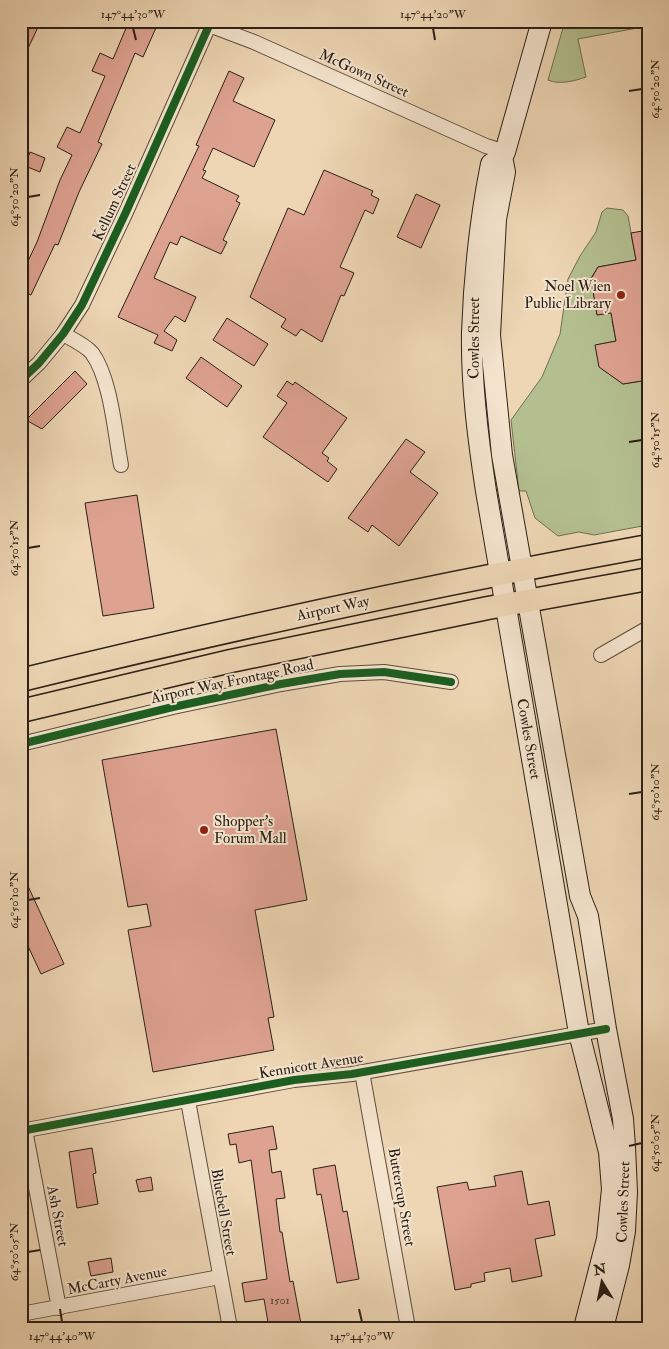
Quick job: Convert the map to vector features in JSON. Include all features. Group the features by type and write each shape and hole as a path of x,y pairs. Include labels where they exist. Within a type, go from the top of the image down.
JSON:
{"main road":[{"name":"Cowles Street","path":"542,21 499,158 484,199 475,289 473,361 479,446 512,571 528,602 580,896 588,916 623,1119 627,1192 625,1231 620,1265 596,1326"},
{"name":"Airport Way","path":"21,680 302,614 512,571 648,546"},
{"name":"Cowles Street","path":"512,571 506,605 579,1033 609,1152 612,1189 608,1239 596,1326"},
{"name":"Airport Way","path":"21,712 231,661 506,605 648,579"}],"street":[{"name":"McGown Street","path":"210,23 486,146 499,158"},
{"name":"Kellum Street","path":"21,380 39,364 63,334 82,304 126,212 210,23"},
{"path":"63,334 80,343 91,352 100,370 107,389 121,465"},
{"path":"601,655 648,628"},
{"name":"Airport Way Frontage Road","path":"21,744 182,705 281,684 340,674 384,672 451,682"},
{"name":"Kennicott Avenue","path":"23,1130 294,1080 362,1072 606,1029"},
{"name":"Buttercup Street","path":"362,1072 408,1328"},
{"name":"Bluebell Street","path":"188,1101 230,1328"},
{"name":"Ash Street","path":"23,1130 58,1308"},
{"name":"McCarty Avenue","path":"21,1314 220,1277"}],"green space":[{"path":"565,21 648,21 648,26 578,39 586,77 567,82 557,82 548,80"},
{"path":"607,208 623,210 628,216 636,260 598,267 591,278 597,315 620,311 622,319 612,321 616,341 596,345 600,367 623,384 648,380 648,525 594,535 579,532 558,536 535,518 526,491 519,491 511,420 542,377 560,334 568,279 596,232 602,212"}],"building":[{"path":"21,21 41,21 21,63"},
{"path":"129,21 159,21 143,57 135,53 98,142 102,144 79,192 58,245 55,244 31,295 21,290 21,276 37,242 60,180 72,155 57,147 67,127 80,133 105,76 92,71 100,53 113,59"},
{"path":"229,71 244,78 233,101 275,120 254,167 213,148 203,170 206,171 202,178 239,196 236,201 240,203 223,240 227,242 221,254 181,236 177,245 170,242 154,278 196,297 185,322 175,316 164,331 177,340 172,351 154,343 158,335 118,317 199,146 196,145"},
{"path":"30,152 45,158 40,172 25,166"},
{"path":"324,170 373,191 371,195 379,199 373,214 365,210 340,267 354,273 344,296 341,295 322,342 301,329 296,336 281,327 286,319 250,297 288,208 304,215"},
{"path":"416,194 440,205 421,248 397,237"},
{"name":"Noel Wien Public Library","path":"648,230 648,380 623,384 599,367 595,345 616,341 611,313 597,315 591,279 598,267 636,260 631,233"},
{"path":"227,318 268,344 254,366 213,340"},
{"path":"201,357 242,386 227,407 186,378"},
{"path":"75,371 87,384 42,429 26,420"},
{"path":"287,381 293,385 295,382 347,418 322,453 329,458 327,461 337,469 328,482 263,437 287,403 277,396"},
{"path":"406,439 425,452 410,472 438,493 399,546 372,525 368,532 348,518"},
{"path":"137,495 154,608 103,616 85,503"},
{"name":"Shopper's Forum Mall","path":"276,729 307,900 255,910 274,1017 268,1018 274,1050 153,1072 128,930 151,926 147,904 128,907 102,760"},
{"path":"21,871 64,964 41,974 21,931"},
{"path":"273,1126 277,1149 269,1150 272,1173 281,1171 285,1198 276,1199 280,1232 282,1232 290,1282 293,1281 301,1324 282,1328 269,1328 264,1299 245,1302 242,1283 267,1279 251,1160 239,1163 236,1144 230,1145 228,1134"},
{"path":"92,1148 96,1173 93,1174 98,1204 77,1208 69,1152"},
{"path":"335,1165 343,1212 347,1211 359,1279 337,1283 321,1194 317,1195 313,1169"},
{"path":"522,1171 528,1205 549,1201 555,1235 535,1239 542,1276 512,1282 510,1268 484,1273 485,1281 471,1284 471,1287 455,1290 437,1187 467,1182 469,1190 496,1186 494,1176"},
{"path":"151,1177 153,1190 139,1192 136,1180"},
{"path":"111,1258 113,1272 91,1276 88,1262"}],"cycle path":[{"path":"21,380 39,363 63,334 82,305 126,212 211,21"},
{"path":"21,744 173,707 281,684 340,674 384,672 451,682"},
{"path":"21,1131 294,1080 352,1074 606,1029"}],"place":[{"name":"Noel Wien Public Library","path":"621,295"},
{"name":"Shopper's Forum Mall","path":"204,830"}]}
